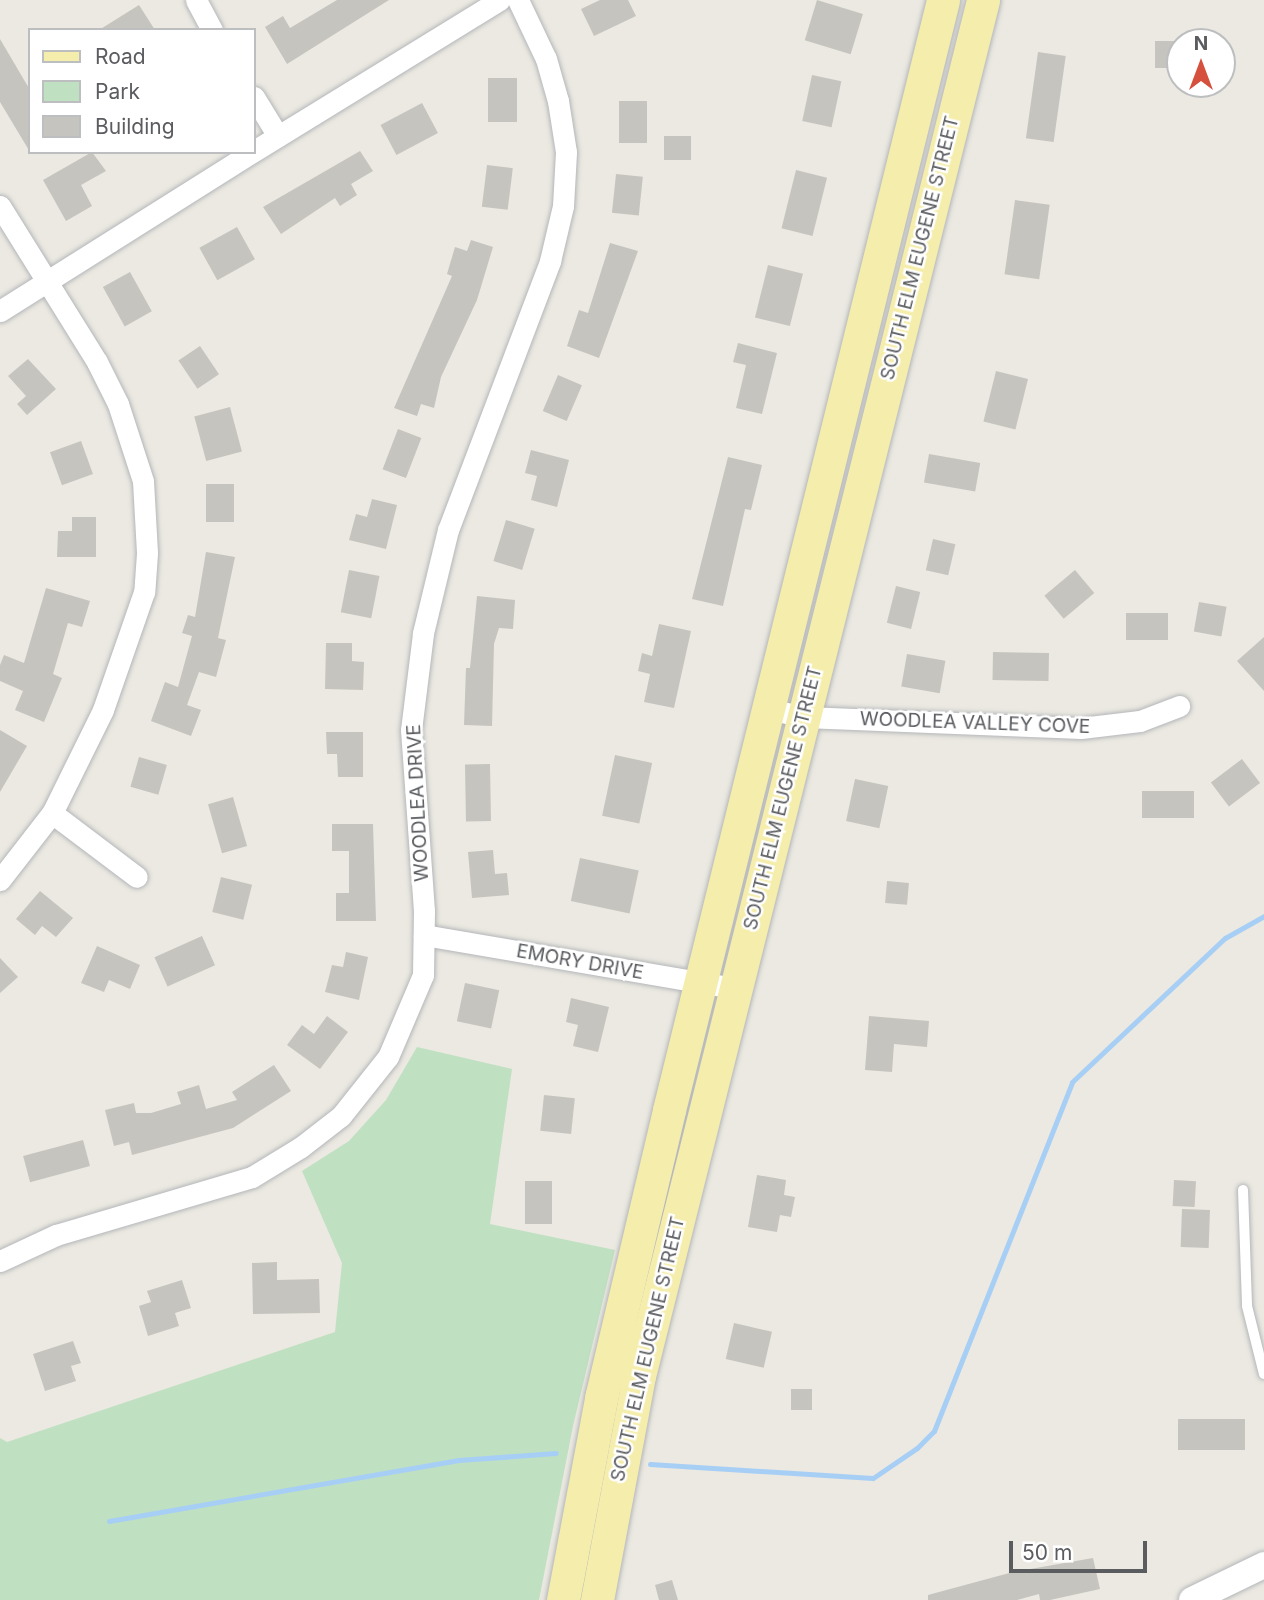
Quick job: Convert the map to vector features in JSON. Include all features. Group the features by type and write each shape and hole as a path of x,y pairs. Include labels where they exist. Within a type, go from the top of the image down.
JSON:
{"main road":[{"name":"SOUTH ELM EUGENE STREET","path":"564,1600 601,1398 943,0"},
{"name":"SOUTH ELM EUGENE STREET","path":"597,1600 639,1376 983,0"}],"street":[{"path":"196,0 211,28"},
{"path":"256,150 499,0"},
{"name":"WOODLEA DRIVE","path":"0,1261 56,1235 252,1177 301,1147 341,1116 388,1057 423,975 424,935 411,730 424,634 448,530 550,261 563,206 566,152 558,101 546,59 518,0"},
{"path":"256,100 278,136"},
{"path":"0,311 250,154"},
{"path":"0,206 97,362 135,449 143,481 148,552 144,592 121,668 52,813 0,880"},
{"name":"WOODLEA VALLEY COVE","path":"769,709 803,717 1081,728 1140,722 1179,706"},
{"path":"52,813 137,877"},
{"name":"EMORY DRIVE","path":"424,935 735,988"},
{"path":"1192,1600 1230,1592 1264,1565"}],"lane":[{"path":"1243,1190 1247,1306 1264,1374"}],"green space":[{"path":"417,1047 512,1069 490,1224 615,1250 573,1426 539,1600 0,1600 0,1438 7,1442 335,1332 342,1263 302,1171 349,1141 386,1100"}],"building":[{"path":"337,0 389,0 287,64 265,27 283,16 290,28"},
{"path":"600,0 628,0 636,16 594,36 581,9"},
{"path":"817,0 863,14 851,54 805,40"},
{"path":"139,5 154,28 102,28"},
{"path":"0,39 28,87 28,149 0,102"},
{"path":"1155,41 1166,41 1166,68 1155,68"},
{"path":"1038,52 1066,56 1054,142 1026,138"},
{"path":"812,75 841,81 832,127 802,121"},
{"path":"488,78 517,78 517,122 488,122"},
{"path":"619,101 647,101 647,143 619,143"},
{"path":"422,103 438,133 396,155 381,125"},
{"path":"664,136 691,136 691,160 664,160"},
{"path":"360,151 373,171 351,184 357,195 340,206 335,198 281,234 263,207"},
{"path":"88,154 93,154 106,171 81,185 92,206 66,221 43,180"},
{"path":"487,165 513,168 508,210 482,207"},
{"path":"796,170 827,178 813,236 781,228"},
{"path":"616,174 643,177 639,216 612,213"},
{"path":"1015,200 1050,205 1039,279 1005,274"},
{"path":"237,227 255,259 217,280 199,248"},
{"path":"471,240 493,247 477,300 441,377 434,408 421,404 417,416 394,408 452,276 447,274 455,247 467,251"},
{"path":"610,243 638,251 599,358 567,346 579,310 588,313"},
{"path":"768,265 803,274 790,326 755,317"},
{"path":"130,272 152,311 125,326 103,287"},
{"path":"738,343 777,353 762,414 736,408 746,365 733,362"},
{"path":"200,346 219,374 197,389 178,361"},
{"path":"28,359 56,389 27,415 17,404 26,396 8,376"},
{"path":"996,371 1028,379 1015,429 983,421"},
{"path":"558,375 582,385 567,421 543,411"},
{"path":"230,407 242,451 206,461 194,417"},
{"path":"398,429 421,438 406,478 383,469"},
{"path":"81,441 93,474 62,485 50,452"},
{"path":"531,450 569,460 557,507 531,500 537,476 525,473"},
{"path":"929,454 980,463 975,492 924,483"},
{"path":"728,457 762,465 751,510 745,509 723,606 692,599"},
{"path":"206,484 234,484 234,522 206,522"},
{"path":"372,499 397,505 386,549 349,540 356,514 367,517"},
{"path":"72,517 96,517 96,557 57,557 58,531 72,531"},
{"path":"506,520 535,529 522,570 493,561"},
{"path":"933,539 955,544 948,575 926,570"},
{"path":"206,552 235,557 218,638 226,640 216,677 199,672 187,705 201,710 191,736 151,721 165,682 178,687 192,636 182,633 188,615 195,617"},
{"path":"349,570 379,576 371,618 341,612"},
{"path":"1075,570 1094,593 1064,619 1044,596"},
{"path":"896,586 920,592 911,629 887,623"},
{"path":"46,588 90,601 82,627 68,623 53,674 62,678 44,722 15,710 23,691 0,681 0,665 4,655 24,663"},
{"path":"477,596 515,600 513,629 499,628 494,644 492,726 464,725 466,668 470,668"},
{"path":"1199,602 1227,607 1221,636 1194,632"},
{"path":"1126,613 1168,613 1168,640 1126,640"},
{"path":"659,624 691,631 674,708 644,702 650,674 638,671 642,653 652,656"},
{"path":"1264,637 1264,691 1237,661"},
{"path":"326,643 352,643 352,661 364,662 363,690 325,689"},
{"path":"993,652 1049,653 1049,681 993,680"},
{"path":"907,654 945,661 940,693 901,686"},
{"path":"0,730 27,746 0,792"},
{"path":"326,732 363,732 363,777 338,777 337,754 327,754"},
{"path":"615,755 652,763 639,824 602,816"},
{"path":"139,757 167,765 158,795 130,787"},
{"path":"1242,759 1260,783 1229,806 1211,782"},
{"path":"465,764 490,764 491,821 466,821"},
{"path":"855,779 888,786 879,828 846,821"},
{"path":"1142,791 1194,791 1194,818 1142,818"},
{"path":"233,797 247,846 222,853 208,804"},
{"path":"332,824 373,824 376,921 336,921 336,893 349,893 349,851 332,851"},
{"path":"493,850 495,874 507,873 509,895 472,898 468,852"},
{"path":"580,858 639,870 630,914 571,901"},
{"path":"221,877 252,885 243,920 212,912"},
{"path":"887,881 909,883 907,905 885,903"},
{"path":"40,891 73,918 56,937 42,926 35,935 16,919"},
{"path":"202,936 215,965 168,986 154,957"},
{"path":"97,946 140,965 130,989 109,980 104,992 81,983"},
{"path":"346,952 368,957 359,1000 325,992 332,965 343,967"},
{"path":"0,958 18,977 0,993"},
{"path":"465,983 499,990 491,1028 457,1021"},
{"path":"571,998 609,1007 598,1052 573,1046 578,1025 566,1022"},
{"path":"327,1016 348,1032 320,1069 287,1045 302,1025 314,1034"},
{"path":"869,1016 929,1021 927,1047 894,1044 892,1072 865,1070"},
{"path":"274,1065 291,1091 233,1128 132,1155 129,1142 114,1146 105,1110 134,1103 136,1113 151,1113 181,1104 177,1092 199,1085 206,1109 237,1100 232,1092"},
{"path":"544,1095 575,1098 571,1134 540,1131"},
{"path":"83,1140 90,1166 30,1182 23,1156"},
{"path":"757,1175 786,1180 784,1195 795,1197 791,1217 780,1215 777,1232 748,1227"},
{"path":"1174,1180 1196,1181 1195,1207 1173,1206"},
{"path":"525,1181 552,1181 552,1224 525,1224"},
{"path":"1182,1209 1210,1210 1209,1248 1181,1247"},
{"path":"277,1262 277,1280 319,1279 320,1313 253,1314 252,1263"},
{"path":"182,1280 191,1308 175,1313 179,1326 148,1336 139,1306 151,1302 147,1291"},
{"path":"734,1323 772,1332 764,1368 726,1359"},
{"path":"73,1341 81,1363 71,1366 76,1381 45,1391 33,1354"},
{"path":"791,1389 812,1389 812,1410 791,1410"},
{"path":"1178,1419 1245,1419 1245,1450 1178,1450"},
{"path":"1093,1558 1100,1589 1050,1600 1040,1600 1039,1594 1017,1600 928,1600 928,1595 1013,1572"},
{"path":"672,1580 678,1600 659,1600 655,1585"}],"waterway":[{"path":"650,1464 873,1478 917,1448 934,1431 1072,1082 1225,938 1264,916"},
{"path":"109,1521 459,1460 556,1453"}]}
